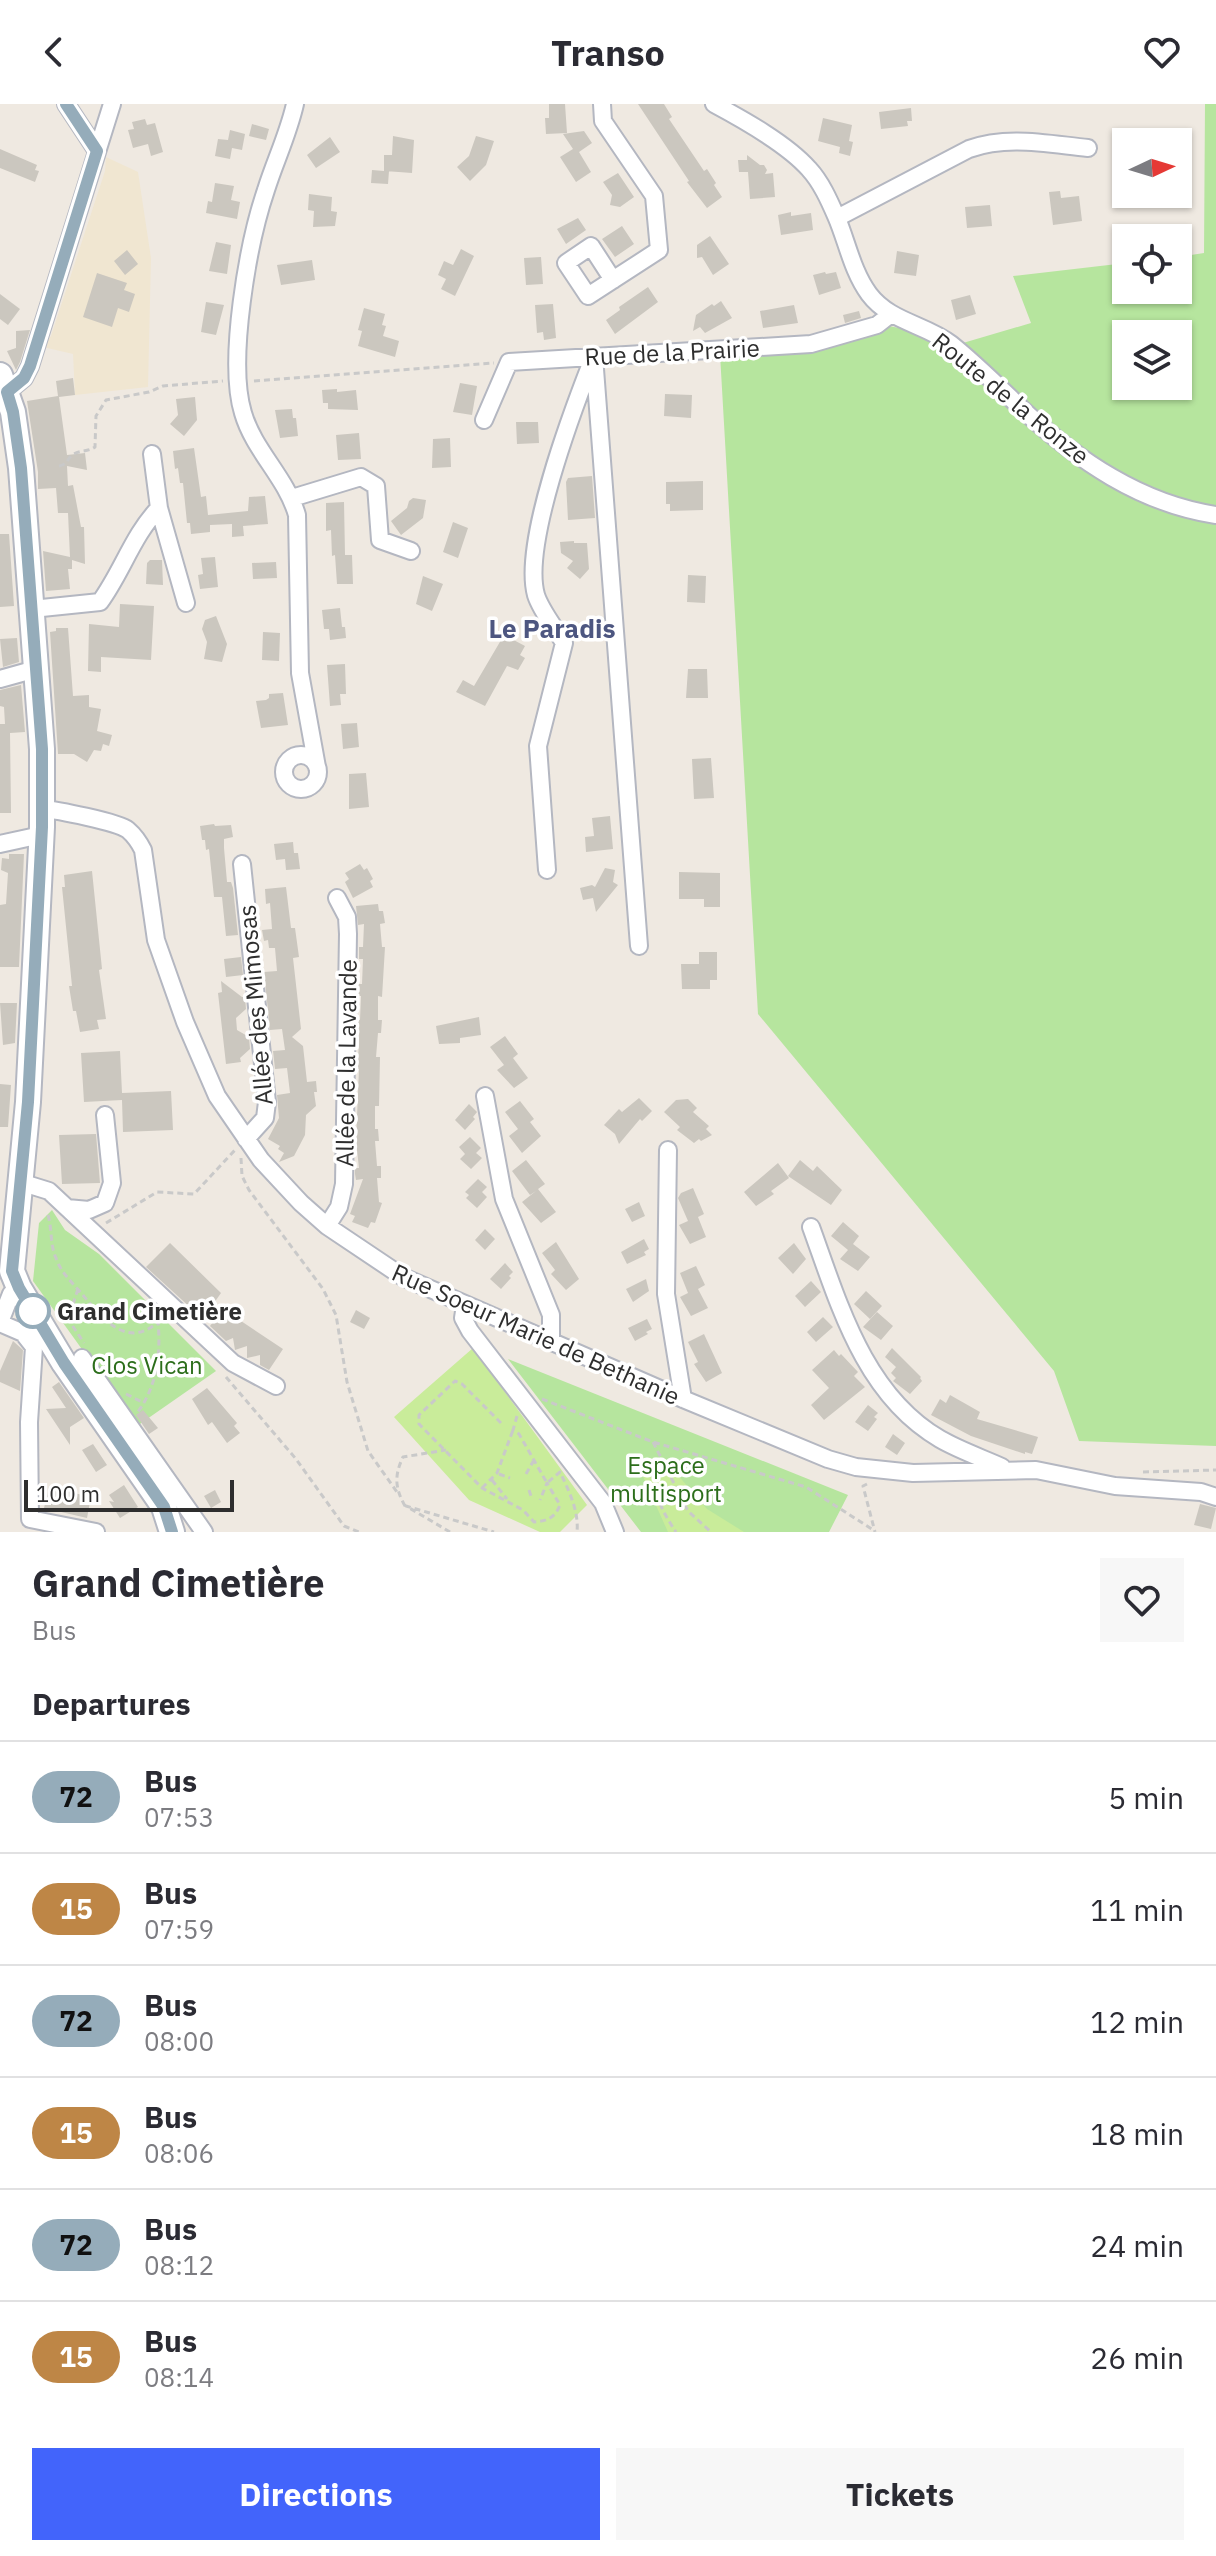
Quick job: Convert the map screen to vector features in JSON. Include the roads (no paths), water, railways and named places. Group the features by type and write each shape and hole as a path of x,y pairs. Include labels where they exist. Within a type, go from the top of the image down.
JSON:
{"main road":[{"path":"4,384 13,412 21,468 42,749 41,835 28,1102 12,1271 64,1363 164,1507 172,1532"}],"street":[{"path":"66,104 97,151"},
{"path":"4,384 24,378 30,366 112,104"},
{"path":"295,104 288,135 266,190 252,239 244,292 237,382 251,436 292,498 297,515 300,673 317,767"},
{"path":"602,104 603,121 654,196 659,250 613,280"},
{"name":"Route de la Ronze","path":"714,104 768,137 809,168 837,218 869,294 891,314 949,342 1025,411 1105,473 1135,491 1166,504 1216,515"},
{"path":"837,218 988,142 1088,148"},
{"name":"Rue de la Prairie","path":"484,420 509,362 811,344 877,325 891,314"},
{"path":"547,870 538,746 564,643 536,596 533,567 536,538 575,405 594,356"},
{"path":"594,356 639,946"},
{"path":"152,454 159,508 186,603"},
{"path":"292,498 361,477 376,486 380,540 411,551"},
{"path":"32,609 100,602 148,519 159,508"},
{"path":"0,679 36,669"},
{"name":"Rue Soeur Marie de Bethanie","path":"42,809 123,827 138,840 143,850 156,940 170,983 217,1096 269,1169 327,1226 403,1277 683,1399 828,1459 856,1467 913,1473 1036,1470 1096,1482 1151,1490 1201,1492 1216,1497"},
{"path":"0,844 41,835"},
{"name":"Allée des Mimosas","path":"242,864 267,1102 265,1118 246,1139"},
{"name":"Allée de la Lavande","path":"327,1226 339,1207 344,1184 348,934 347,917 337,898"},
{"path":"485,1096 504,1199 551,1315 551,1341"},
{"path":"67,1208 89,1210 105,1203 112,1183 105,1115"},
{"path":"668,1150 666,1294 683,1399"},
{"path":"20,1182 49,1191 233,1363 276,1386"},
{"path":"811,1227 851,1336 895,1404 939,1439 1008,1469"},
{"path":"19,1288 11,1294 0,1322 23,1333 34,1347 29,1422 28,1526 96,1532"},
{"path":"465,1305 463,1318 470,1331 603,1503 615,1532"},
{"path":"82,1358 204,1532"}],"place":[{"name":"Grand Cimetière","path":"33,1311"}],"district":[{"name":"Le Paradis","path":"552,628"}],"park label":[{"name":"Clos Vican","path":"147,1365"},
{"name":"Espace multisport","path":"666,1479"}]}
